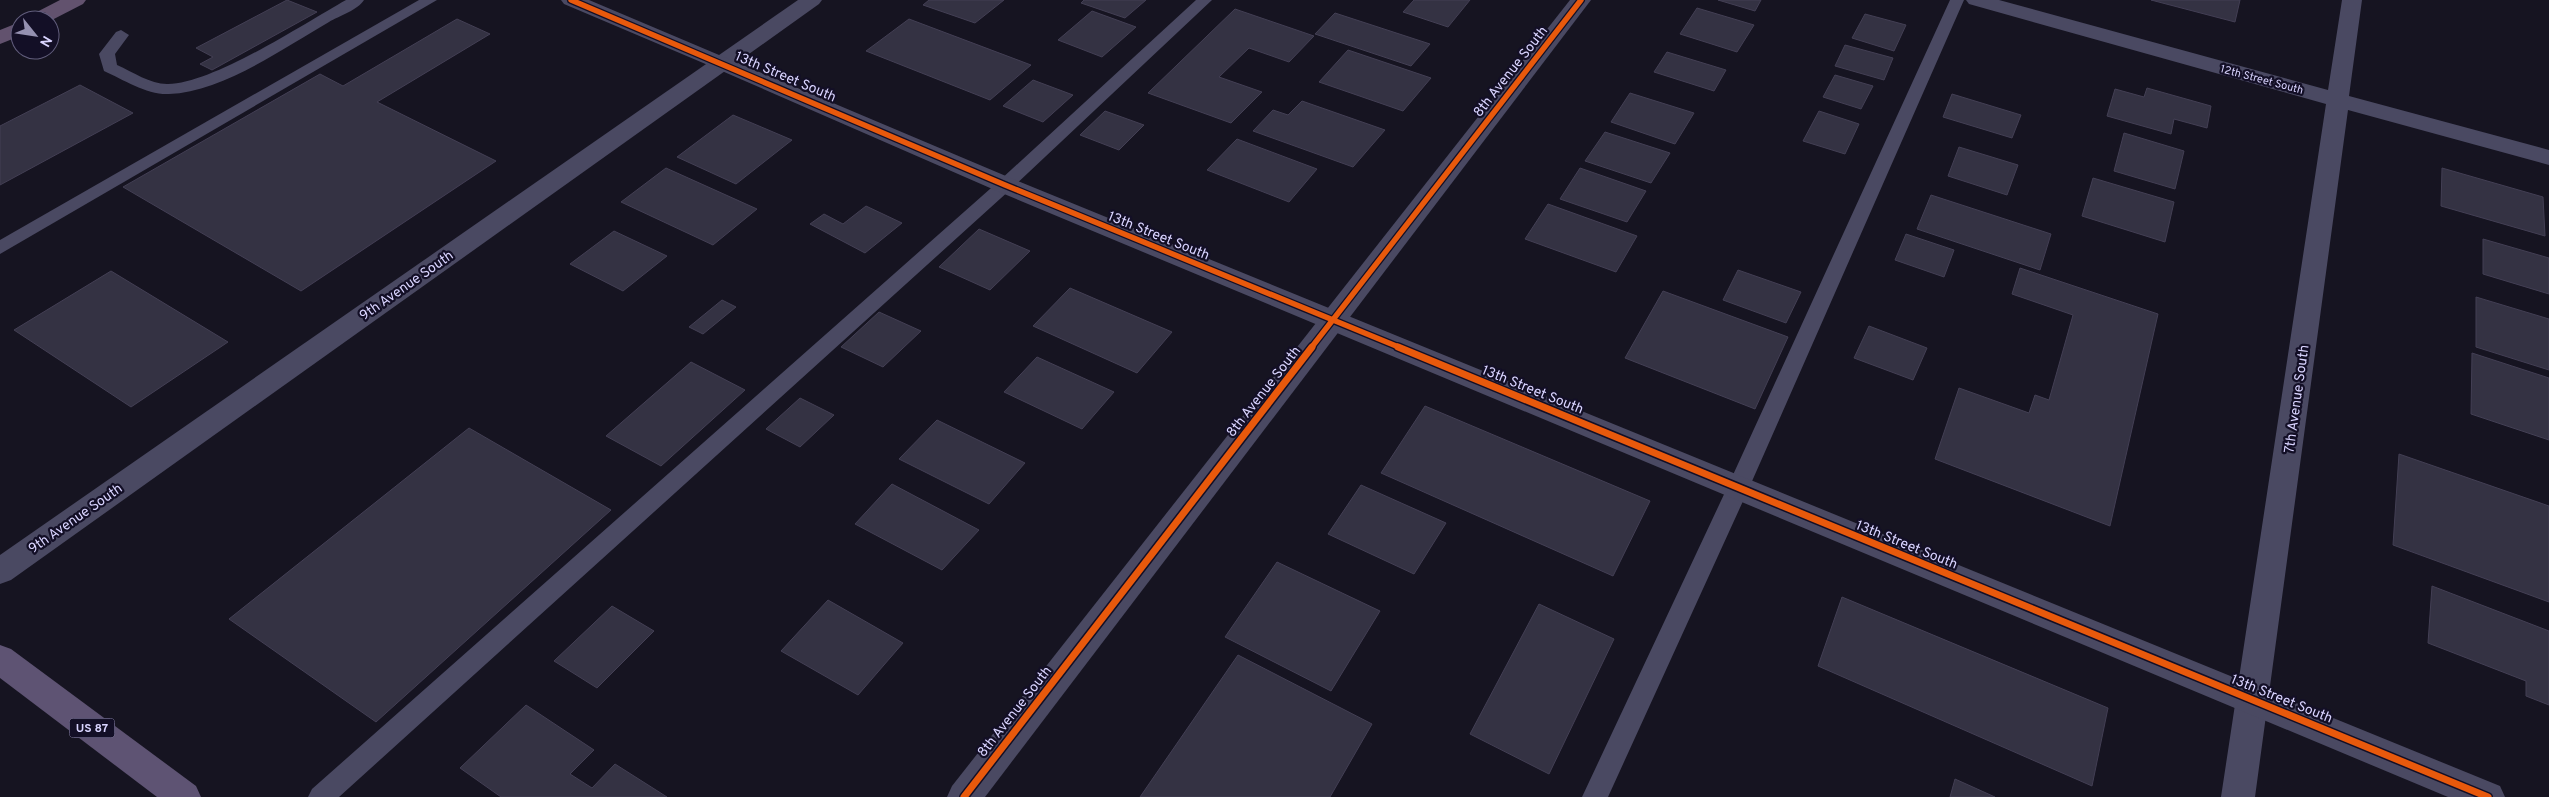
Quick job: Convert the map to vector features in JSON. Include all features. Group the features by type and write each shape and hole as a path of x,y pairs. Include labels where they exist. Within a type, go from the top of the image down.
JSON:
{"highway":[{"path":"56,10 76,0"}],"main road":[{"name":"US 87","path":"0,659 184,797"}],"street":[{"name":"13th Street South","path":"571,0 723,62 1005,185 2488,797"},
{"name":"9th Avenue South","path":"0,571 812,0"},
{"name":"8th Avenue South","path":"964,797 1581,0"},
{"name":"12th Street South","path":"1976,0 2549,158"},
{"name":"7th Avenue South","path":"2238,797 2352,0"}],"lane":[{"path":"121,35 107,54 110,68 145,84 170,90 206,81 230,70 356,0"},
{"path":"0,248 430,0"},
{"path":"321,797 1005,185 1206,0"},
{"path":"1595,797 1738,488 1957,0"}],"building":[{"path":"287,0 317,12 212,70 200,64 213,57 196,48"},
{"path":"929,0 1004,0 975,23 923,5"},
{"path":"1084,0 1146,0 1125,18 1081,3"},
{"path":"1414,0 1470,0 1448,27 1403,12"},
{"path":"1718,0 1761,0 1755,11"},
{"path":"2151,0 2240,0 2235,22"},
{"path":"1697,8 1754,25 1737,52 1680,34"},
{"path":"1235,9 1314,36 1289,62 1249,48 1219,77 1262,92 1231,123 1148,93"},
{"path":"1092,11 1136,27 1102,57 1058,40"},
{"path":"1335,13 1430,44 1411,66 1315,34"},
{"path":"1865,14 1906,25 1894,51 1852,38"},
{"path":"457,19 490,34 377,102 496,161 301,291 123,187 320,74 343,86"},
{"path":"909,19 1031,65 990,100 866,51"},
{"path":"1845,45 1893,58 1884,80 1835,66"},
{"path":"1348,50 1431,78 1403,111 1319,82"},
{"path":"1667,52 1726,70 1714,91 1654,72"},
{"path":"1835,75 1873,86 1861,109 1823,97"},
{"path":"1033,80 1073,95 1043,122 1003,106"},
{"path":"80,85 133,113 0,185 0,126"},
{"path":"2147,88 2211,106 2207,128 2174,119 2171,134 2107,116 2115,89 2144,97"},
{"path":"1630,93 1694,113 1675,144 1611,122"},
{"path":"1952,94 2021,115 2012,138 1943,117"},
{"path":"1302,101 1385,130 1353,167 1253,131 1273,110 1288,115"},
{"path":"1105,111 1144,125 1119,150 1080,135"},
{"path":"1819,111 1859,124 1845,154 1803,141"},
{"path":"733,115 792,140 736,184 677,157"},
{"path":"1605,132 1670,153 1651,183 1585,161"},
{"path":"2124,133 2184,151 2175,189 2114,171"},
{"path":"1237,139 1317,169 1289,202 1207,170"},
{"path":"1959,147 2018,165 2007,195 1948,176"},
{"path":"666,168 757,209 713,245 621,202"},
{"path":"1580,168 1646,191 1627,222 1560,199"},
{"path":"2442,168 2543,197 2545,236 2441,206"},
{"path":"2093,178 2174,202 2165,242 2082,216"},
{"path":"1931,195 2051,234 2040,270 1917,229"},
{"path":"1548,204 1637,236 1616,272 1525,239"},
{"path":"866,206 902,223 865,253 810,224 824,214 843,224"},
{"path":"979,229 1030,251 990,290 939,267"},
{"path":"614,231 667,256 623,291 570,264"},
{"path":"1906,234 1954,250 1944,277 1895,260"},
{"path":"2483,239 2549,258 2549,294 2483,274"},
{"path":"2020,268 2158,314 2110,526 1935,459 1959,388 2029,413 2035,395 2049,400 2073,315 2012,294"},
{"path":"1738,270 1801,292 1786,323 1723,300"},
{"path":"111,271 228,342 131,407 14,330"},
{"path":"1070,288 1172,332 1137,373 1033,326"},
{"path":"1663,291 1788,337 1755,409 1625,358"},
{"path":"2476,297 2549,319 2549,370 2476,347"},
{"path":"722,300 736,307 703,334 689,327"},
{"path":"879,312 921,331 883,367 841,347"},
{"path":"1869,326 1927,348 1913,380 1854,358"},
{"path":"2472,353 2549,378 2549,440 2471,414"},
{"path":"1037,357 1114,392 1082,429 1004,392"},
{"path":"691,362 745,390 661,466 606,436"},
{"path":"800,398 834,415 800,447 766,429"},
{"path":"1425,406 1650,501 1613,576 1381,473"},
{"path":"937,420 1025,463 989,504 899,459"},
{"path":"469,428 611,510 376,722 229,619"},
{"path":"2399,454 2549,506 2549,602 2393,545"},
{"path":"892,484 979,530 942,570 855,524"},
{"path":"1361,485 1446,523 1414,574 1328,534"},
{"path":"1277,562 1380,611 1331,691 1225,637"},
{"path":"2432,586 2549,631 2549,705 2526,696 2526,681 2428,643"},
{"path":"1842,597 2108,708 2092,786 1818,666"},
{"path":"828,600 903,643 858,695 781,651"},
{"path":"1539,604 1614,639 1549,774 1470,734"},
{"path":"612,606 654,631 597,688 554,661"},
{"path":"1238,655 1372,724 1330,797 1140,797"},
{"path":"526,705 594,750 570,774 592,788 615,764 667,797 501,797 460,768"},
{"path":"1955,779 1995,797 1950,797"}],"cycle path":[{"path":"571,0 723,63 1005,185 2488,797"},
{"path":"964,797 1581,0"}]}
